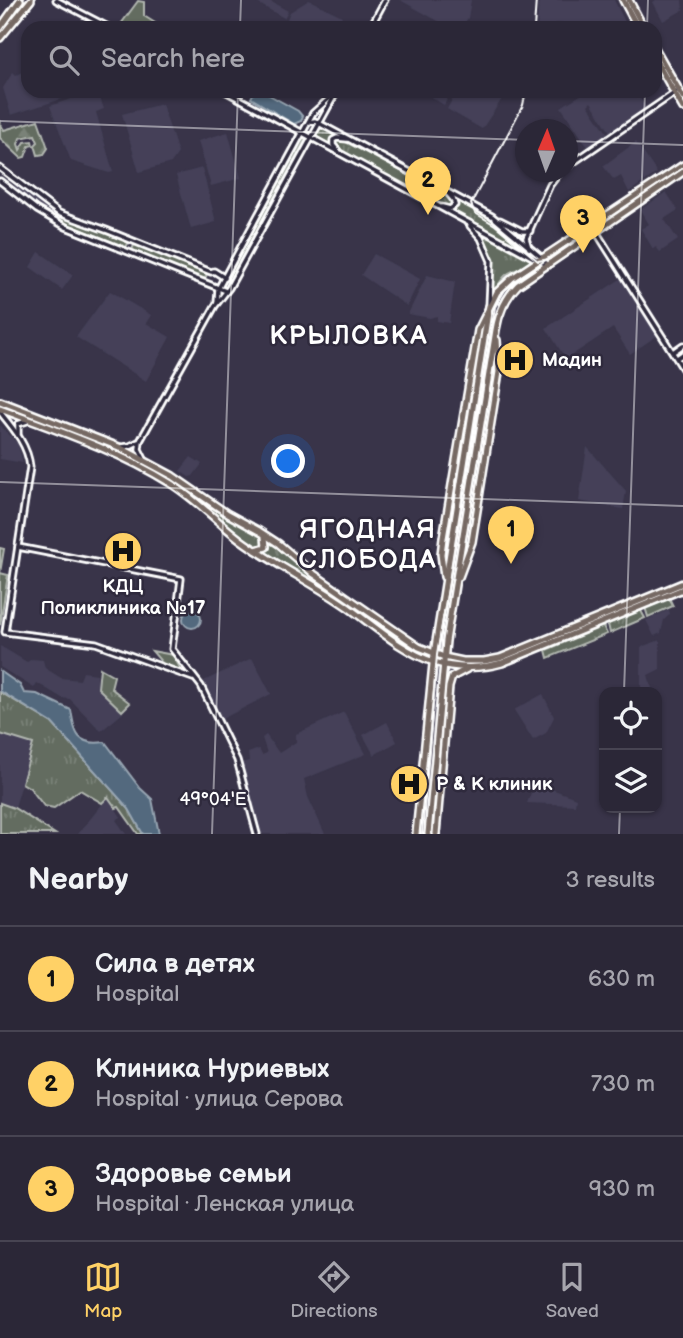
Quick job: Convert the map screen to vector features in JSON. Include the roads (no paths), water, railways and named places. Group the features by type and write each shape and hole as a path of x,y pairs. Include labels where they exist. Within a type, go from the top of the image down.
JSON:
{"main road":[{"path":"0,28 20,0"},
{"path":"0,38 31,0"},
{"path":"623,0 634,21"},
{"path":"629,0 640,21"},
{"path":"662,62 683,108"},
{"path":"662,69 683,97"},
{"path":"416,834 434,654 489,306 504,285 683,163"},
{"path":"428,834 444,657 496,330 502,309 507,298 519,285 683,174"},
{"path":"456,583 472,542 499,372 496,330"},
{"path":"0,401 119,447 145,461 259,531 314,574 408,640 444,657 474,661 500,658 683,583"},
{"path":"0,410 99,445 150,471 173,485 256,550 321,588 403,646 433,662 472,668"},
{"path":"256,550 263,549 267,543 259,531"},
{"path":"436,834 450,681 458,672 502,663 683,589"},
{"path":"439,707 445,733"},
{"path":"435,760 444,742"}],"street":[{"path":"56,0 97,21"},
{"path":"66,0 72,8"},
{"path":"374,21 385,0"},
{"path":"578,159 677,91"},
{"path":"238,98 547,265"},
{"path":"215,306 218,289 313,113 329,98"},
{"path":"145,461 139,449 140,441 333,98"},
{"path":"309,122 320,124 352,140 522,231 530,231"},
{"path":"344,157 334,147 333,140 352,140"},
{"path":"0,168 59,213 214,271 225,278 228,288"},
{"path":"0,181 37,210 66,227 223,292 228,288"},
{"path":"529,248 526,237 553,182"},
{"path":"436,206 449,209 454,206 453,199 445,190"},
{"path":"492,216 539,260"},
{"path":"466,222 481,238 489,254 492,268 489,306"},
{"path":"594,234 683,369"},
{"path":"673,352 683,345"},
{"path":"677,358 683,354"},
{"path":"0,410 27,453 30,467 5,632 96,643 195,678"},
{"path":"18,436 16,429 19,422 32,421"},
{"path":"119,447 140,441"},
{"path":"18,547 181,579 172,645 174,652 201,686 237,760 257,834"},
{"path":"176,672 185,666"}],"water":[{"path":"251,98 275,98 298,111 303,117 294,124"},
{"path":"192,610 198,613 201,619 198,625 192,628 186,625 183,619 186,613"},
{"path":"0,671 20,685 24,693 37,694 71,710 76,732 83,740 105,742 140,788 152,799 159,834 143,834 129,809 52,723 0,691"}],"tram line":[{"path":"534,21 536,0"},
{"path":"524,98 471,204 475,213 495,225 538,261 550,259"},
{"path":"422,834 437,655 495,307 505,290 516,280 683,168"}],"place":[{"name":"Клиника Нуриевых","path":"428,215"},
{"name":"Здоровье семьи","path":"583,253"},
{"name":"Мадин","path":"515,360"},
{"name":"КДЦ Поликлиника №17","path":"123,551"},
{"name":"Сила в детях","path":"511,564"},
{"name":"Р & К клиник","path":"409,784"}],"district":[{"name":"КРЫЛОВКА","path":"349,336"},
{"name":"ЯГОДНАЯ СЛОБОДА","path":"368,545"}]}
